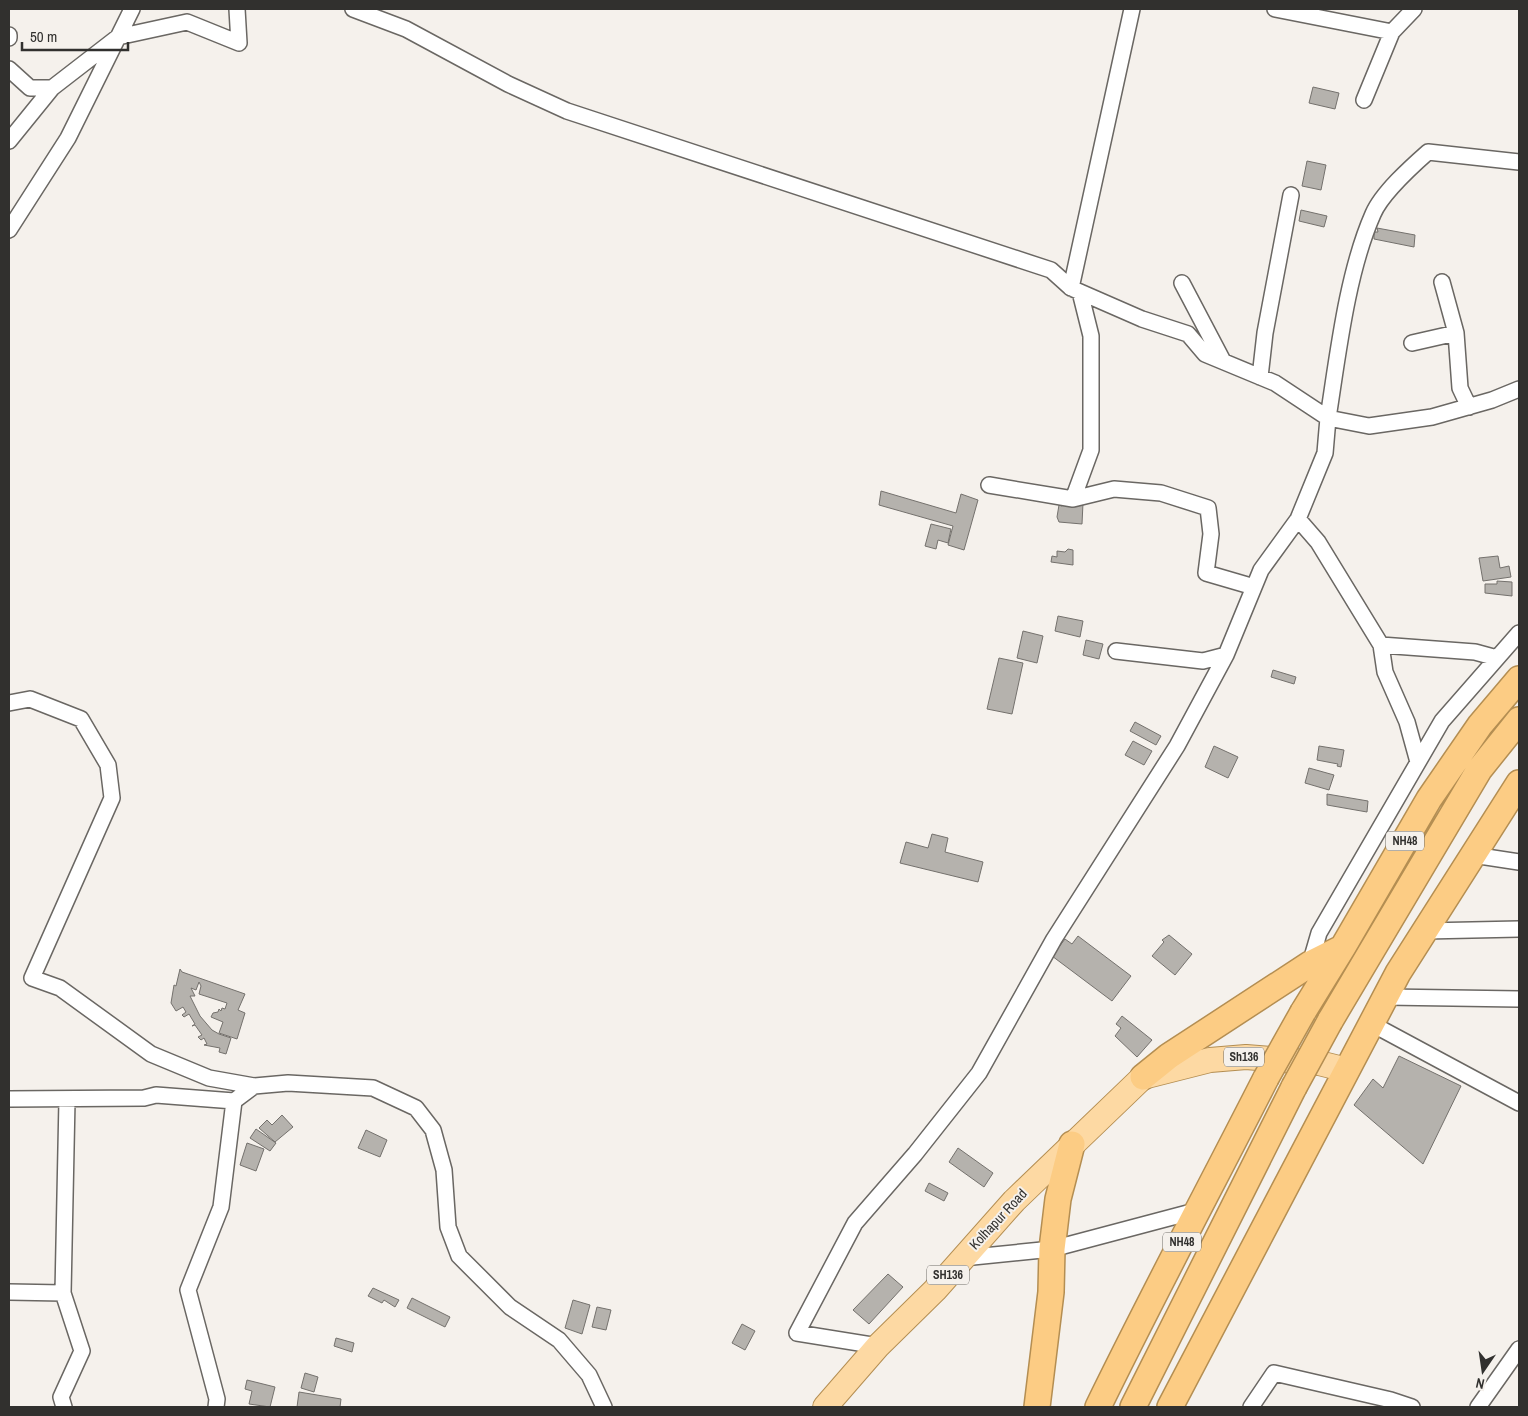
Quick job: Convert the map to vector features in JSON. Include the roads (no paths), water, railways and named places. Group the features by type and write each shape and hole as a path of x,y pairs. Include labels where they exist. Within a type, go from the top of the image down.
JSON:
{"highway":[{"name":"NH48","path":"1098,1407 1151,1299 1200,1210 1266,1078 1303,1012 1343,947 1428,799 1480,725 1519,679"},
{"name":"NH48","path":"1133,1407 1294,1086 1330,1021 1479,770 1519,720"},
{"path":"1170,1407 1386,997 1425,931 1518,786"},
{"path":"1143,1077 1169,1056 1310,964 1343,947"},
{"path":"1037,1407 1051,1292 1052,1249 1058,1200 1072,1144"}],"main road":[{"name":"Sh136","path":"1143,1077 1210,1060 1246,1057 1319,1063 1347,1070"},
{"name":"SH136","path":"1072,1144 1143,1077"},
{"name":"Kolhapur Road","path":"824,1407 878,1346 935,1290 1014,1201 1072,1144"}],"street":[{"path":"9,230 68,138 132,9"},
{"path":"9,141 52,88 118,36 187,22 239,43 237,9"},
{"path":"353,9 406,29 508,84 566,111 1051,270 1075,290 1142,319 1188,334 1205,354 1275,383 1328,418 1370,426 1432,417 1492,400 1519,389"},
{"path":"1073,499 1090,450 1091,336 1075,290 1132,9"},
{"path":"1276,9 1392,32"},
{"path":"1364,100 1392,32 1414,9"},
{"path":"9,69 30,88 52,88"},
{"path":"878,1346 797,1333 855,1223 915,1154 979,1073 1054,939 1177,746 1226,654 1261,570 1298,519 1326,453 1328,418 1341,336 1355,272 1374,213 1403,175 1428,152 1519,162"},
{"path":"1260,377 1265,333 1291,195"},
{"path":"1442,282 1456,332 1460,388 1469,407"},
{"path":"1182,283 1223,361"},
{"path":"1412,343 1456,332"},
{"path":"989,485 1073,499 1114,489 1161,493 1208,508 1211,534 1206,573 1254,587"},
{"path":"1298,519 1318,542 1381,645 1385,672 1407,722 1418,762"},
{"path":"1310,964 1319,933 1442,721 1519,633"},
{"path":"1381,645 1475,652 1497,658"},
{"path":"1116,651 1203,661 1226,654"},
{"path":"9,703 30,699 81,719 108,765 112,798 32,978 60,988 151,1054 209,1078 254,1086 288,1083 373,1088 416,1108 433,1130 444,1170 448,1227 459,1256 510,1307 559,1340 590,1375 604,1407"},
{"path":"1473,855 1519,862"},
{"path":"1425,931 1519,929"},
{"path":"1386,997 1519,999"},
{"path":"1372,1024 1519,1103"},
{"path":"9,1099 144,1098 156,1095 234,1101 254,1086"},
{"path":"64,1407 61,1397 82,1351 63,1293 67,1100"},
{"path":"216,1407 217,1398 188,1290 220,1207 234,1101"},
{"path":"963,1258 1052,1249 1200,1210"},
{"path":"9,1292 63,1293"},
{"path":"1478,1407 1519,1349"},
{"path":"1251,1407 1274,1373 1391,1400 1412,1407"}]}
